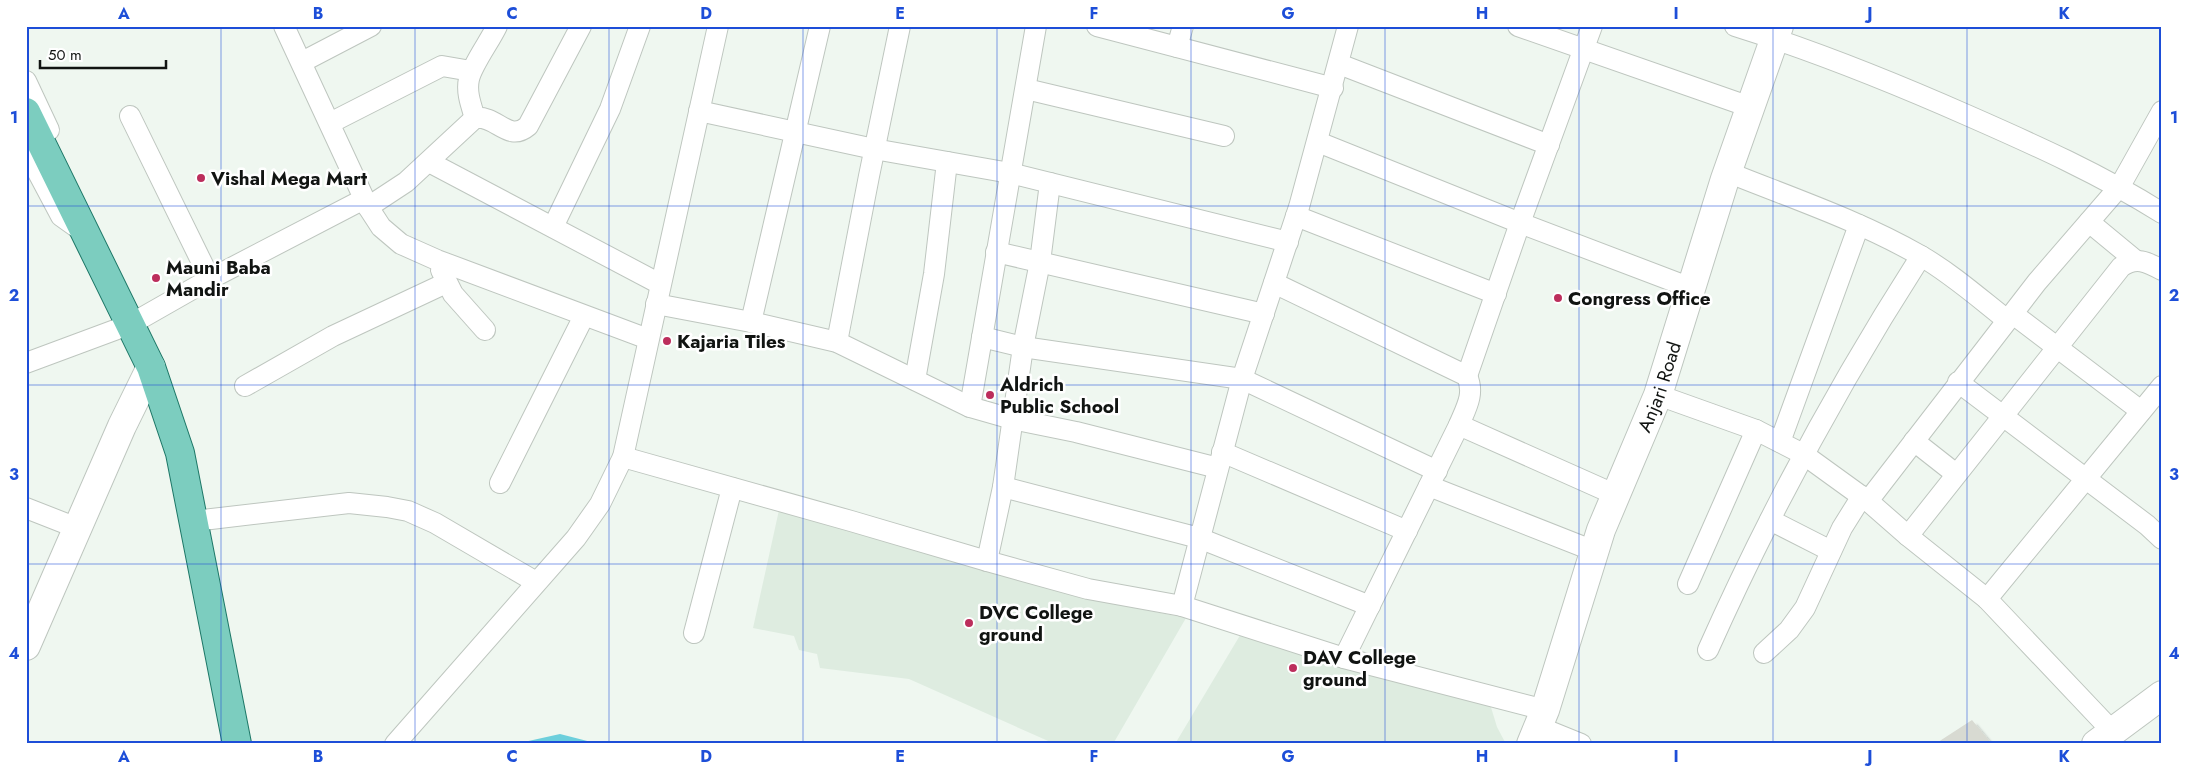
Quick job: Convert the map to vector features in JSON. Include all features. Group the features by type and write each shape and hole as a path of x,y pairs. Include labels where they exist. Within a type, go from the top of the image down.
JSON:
{"main road":[{"path":"26,112 151,368 180,454 237,744"}],"street":[{"path":"284,26 366,203 381,227 401,244 437,260 648,340"},
{"path":"302,62 371,26"},
{"path":"474,118 468,93 471,71 497,26"},
{"path":"26,363 131,324 210,279 406,182 474,118 490,119 505,130 517,133 523,130 528,126 581,26"},
{"path":"553,227 610,109 640,26"},
{"path":"395,744 576,538 600,504 623,457 718,26"},
{"path":"751,322 820,26"},
{"path":"837,342 900,26"},
{"path":"970,407 1036,26"},
{"path":"1177,47 1183,26"},
{"path":"1182,606 1242,379 1296,216 1333,88 1348,26"},
{"path":"1518,26 1750,107"},
{"path":"1467,376 1520,223 1592,26"},
{"path":"1735,26 1776,32 2026,141 2120,186 2162,213"},
{"path":"1102,27 1333,88"},
{"name":"Anjari Road","path":"1539,727 1594,550 1658,395 1727,172 1776,32"},
{"path":"1339,64 1549,145"},
{"path":"330,123 442,66 471,71"},
{"path":"26,81 77,189 82,203 84,228"},
{"path":"1026,89 1224,136"},
{"path":"699,110 796,134 1010,172 1288,242"},
{"path":"130,116 210,279"},
{"path":"1764,652 1790,630 1805,608 1831,551 1865,498 1914,441 2036,282 2120,186 2160,118"},
{"path":"1318,142 1520,223 1692,288"},
{"path":"26,150 62,216 84,228"},
{"path":"429,162 660,284"},
{"path":"914,380 934,274 947,162"},
{"path":"1727,172 1859,225 1921,256 2007,320"},
{"path":"987,561 1003,487 1023,347 1040,262 1050,182"},
{"path":"1296,216 1496,294"},
{"path":"2089,222 2136,260 2148,262 2162,270"},
{"path":"1780,442 1859,225"},
{"path":"996,252 1264,314"},
{"path":"1708,650 1739,579 1803,454 1867,340 1921,256"},
{"path":"437,260 446,283 453,294 485,330"},
{"path":"1908,536 2121,267 2136,260"},
{"path":"245,386 334,336 446,283"},
{"path":"1274,283 1467,376 1472,386 1470,397 1459,425 1344,658"},
{"path":"656,304 751,322 837,342 970,407 1012,419 1220,460 1407,531"},
{"path":"2007,320 2014,314 2142,411"},
{"path":"500,483 584,316"},
{"path":"982,338 1023,347 1242,379 1433,478 1594,550"},
{"path":"26,646 122,426 151,368"},
{"path":"1958,382 2162,538"},
{"path":"1987,599 2162,386"},
{"path":"1658,395 1756,430 1803,454 1865,498 1908,536 1987,599 2104,738 2162,695"},
{"path":"1459,425 1616,495"},
{"path":"1688,584 1756,430"},
{"path":"1914,441 1956,474"},
{"path":"623,457 1088,589 1182,606 1344,658 1582,744"},
{"path":"1003,487 1199,538 1370,606"},
{"path":"694,632 732,488"},
{"path":"194,520 349,503 387,507 408,512 436,523 536,582"},
{"path":"26,508 78,528"},
{"path":"1770,520 1831,551"}],"shaded area":[{"name":"DVC College ground","path":"779,510 1079,597 1186,618 1113,744 1055,744 909,679 820,668 817,654 799,650 794,636 753,628"},
{"name":"DAV College ground","path":"1242,632 1490,704 1497,727 1506,744 1175,744"}],"water":[{"path":"560,734 599,744 515,744"}],"building":[{"path":"1972,720 1992,744 1935,744"}],"place":[{"name":"Vishal Mega Mart","path":"201,178"},
{"name":"Mauni Baba Mandir","path":"156,278"},
{"name":"Congress Office","path":"1558,298"},
{"name":"Kajaria Tiles","path":"667,341"},
{"name":"Aldrich Public School","path":"990,395"},
{"name":"DVC College ground","path":"969,623"},
{"name":"DAV College ground","path":"1293,668"}]}
